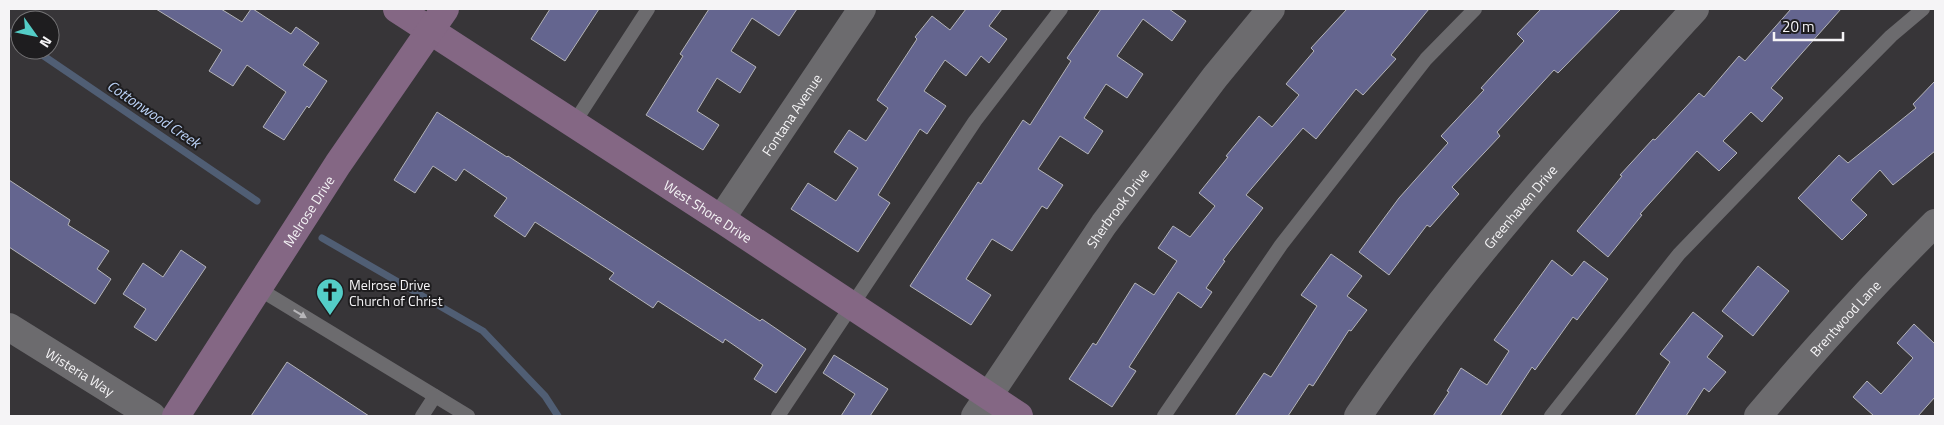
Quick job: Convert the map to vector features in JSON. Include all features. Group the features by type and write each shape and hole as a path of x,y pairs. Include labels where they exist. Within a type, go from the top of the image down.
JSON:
{"street":[{"name":"West Shore Drive","path":"397,9 852,306 982,406 1019,416"},
{"name":"Melrose Drive","path":"176,416 338,164 445,9"},
{"name":"Fontana Avenue","path":"721,219 862,9"},
{"name":"Sherbrook Drive","path":"982,406 1104,224 1215,77 1271,9"},
{"name":"Greenhaven Drive","path":"1358,416 1430,317 1491,240 1561,156 1695,9"},
{"name":"Brentwood Lane","path":"1758,416 1794,374 1935,223"},
{"name":"Wisteria Way","path":"9,326 152,416"}],"lane":[{"path":"574,123 648,9"},
{"path":"778,416 975,120 1061,9"},
{"path":"1164,416 1281,245 1426,59 1475,9"},
{"path":"1551,416 1679,254 1891,36 1922,9"},
{"path":"259,289 468,416"},
{"path":"422,416 435,396"}],"building":[{"path":"156,9 221,9 242,22 251,9 253,9 291,34 296,27 319,43 303,65 327,81 284,140 263,127 286,92 247,65 233,86 209,71 222,50"},
{"path":"550,9 599,9 565,61 531,39"},
{"path":"709,9 797,9 779,36 752,18 731,51 756,67 740,93 717,78 697,111 719,125 703,150 646,115 683,56 680,54"},
{"path":"966,9 1002,9 989,26 1007,39 989,63 981,56 966,76 945,60 924,91 946,106 927,134 920,129 878,195 890,203 858,252 791,209 808,183 836,201 858,168 834,152 849,130 866,141 888,108 877,100 917,39 915,37 932,16 950,30"},
{"path":"1101,9 1169,9 1186,21 1172,41 1143,19 1117,56 1143,74 1127,98 1106,84 1084,118 1103,131 1088,154 1060,136 1038,169 1063,185 1047,209 1042,206 1012,251 992,239 966,279 991,295 971,325 910,286 978,182 981,184 1023,120 1030,125 1071,61 1067,58"},
{"path":"1347,9 1429,9 1391,55 1396,59 1363,95 1356,89 1316,139 1303,128 1246,195 1263,208 1223,260 1225,261 1206,288 1212,292 1201,308 1178,292 1129,367 1136,371 1112,407 1069,379 1093,343 1096,345 1135,283 1154,295 1177,261 1158,248 1173,226 1190,237 1215,206 1199,193 1259,116 1272,127 1299,95 1286,84 1314,51 1311,48"},
{"path":"1541,9 1621,9 1558,73 1554,70 1497,132 1500,136 1452,187 1459,194 1430,227 1427,225 1389,275 1359,252 1399,198 1448,143 1441,136 1484,90 1481,88 1524,41 1517,34"},
{"path":"1791,9 1841,9 1771,88 1783,98 1762,122 1751,112 1723,141 1737,153 1719,171 1697,151 1640,214 1642,215 1608,257 1577,231 1622,176 1620,175 1653,139 1655,140 1699,93 1704,97 1739,56 1745,61"},
{"path":"1935,81 1935,151 1893,185 1880,170 1851,200 1867,215 1842,240 1798,198 1839,155 1848,163 1916,108 1913,104"},
{"path":"437,112 806,349 776,393 754,379 763,365 725,339 723,343 658,301 653,308 609,279 614,273 535,222 525,237 494,216 507,198 464,169 456,181 433,166 415,193 394,180"},
{"path":"9,180 70,220 68,225 109,251 97,269 111,279 95,304 9,247"},
{"path":"181,250 206,267 156,341 134,327 146,309 123,294 143,263 163,277"},
{"path":"1331,254 1362,276 1347,296 1367,310 1351,331 1349,330 1313,386 1309,384 1288,416 1235,416 1264,373 1271,377 1317,306 1301,295"},
{"path":"1552,260 1572,276 1584,261 1608,279 1577,320 1573,317 1535,370 1532,367 1500,416 1433,416 1449,392 1447,391 1461,368 1487,385 1509,351 1494,340"},
{"path":"1758,266 1789,291 1753,336 1722,311"},
{"path":"1693,312 1723,336 1707,357 1726,372 1709,392 1704,388 1686,416 1635,416 1670,362 1660,354"},
{"path":"1914,324 1935,344 1935,397 1918,416 1874,416 1853,397 1867,381 1881,394 1913,358 1897,343"},
{"path":"834,355 888,389 870,416 841,416 855,394 823,373"},
{"path":"287,362 369,416 251,416"}],"waterway":[{"name":"Cottonwood Creek","path":"50,60 257,201"},
{"name":"Cottonwood Creek","path":"322,238 483,331 545,396 558,416"}],"place":[{"name":"Melrose Drive Church of Christ","path":"330,316"}]}
